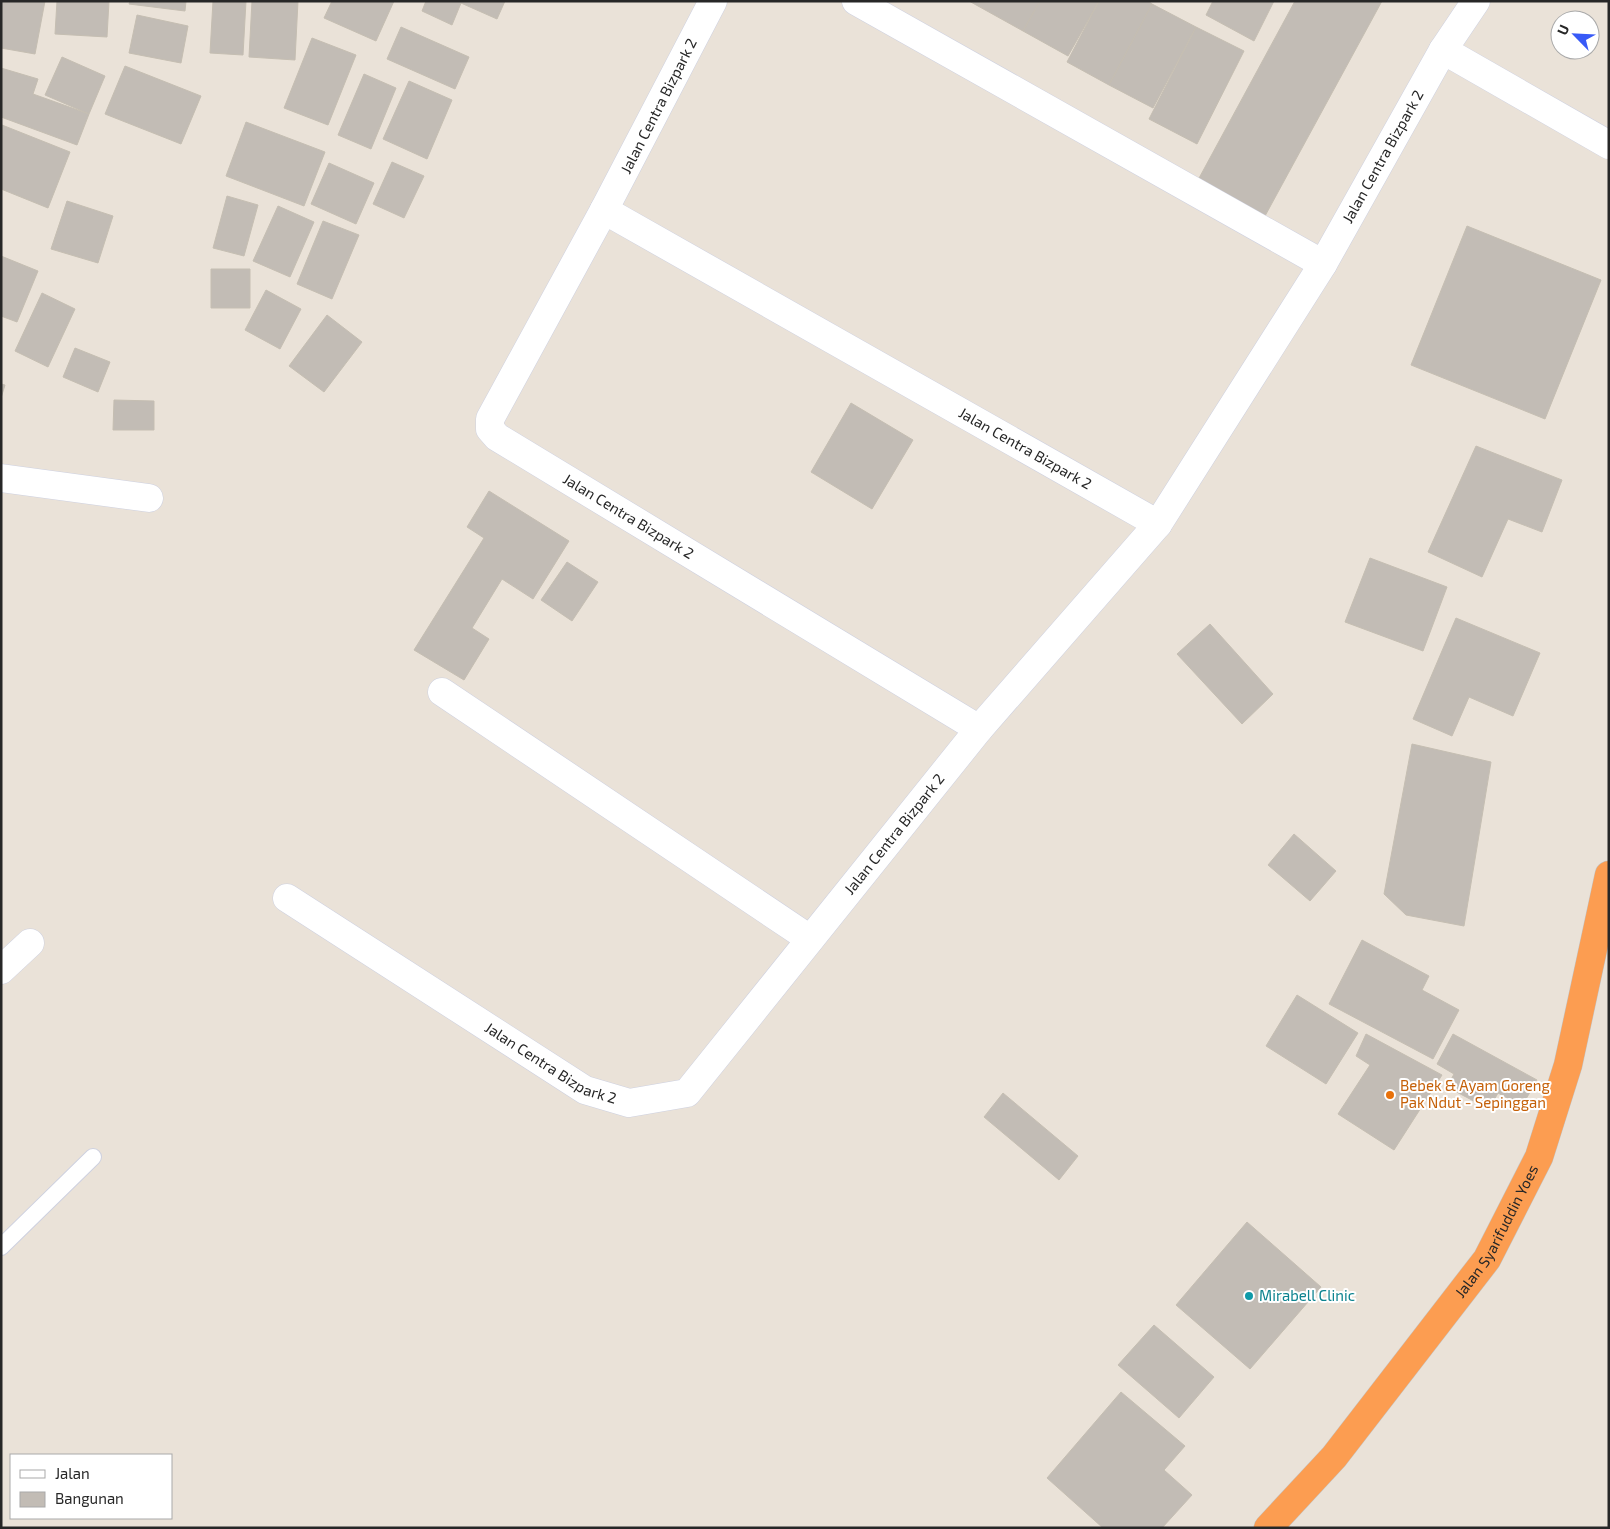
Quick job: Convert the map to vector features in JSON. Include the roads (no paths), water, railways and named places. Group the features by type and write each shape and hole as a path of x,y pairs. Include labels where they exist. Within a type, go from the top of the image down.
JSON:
{"highway":[{"name":"Jalan Syarifuddin Yoes","path":"1268,1528 1334,1457 1487,1259 1539,1157 1568,1065 1609,875"}],"street":[{"name":"Jalan Centra Bizpark 2","path":"713,1 604,210 490,420 490,429 497,437 979,730"},
{"path":"856,1 1323,264"},
{"name":"Jalan Centra Bizpark 2","path":"286,898 585,1090 628,1102 687,1093 979,730 1158,524 1323,264 1443,50 1476,1"},
{"path":"1443,50 1609,145"},
{"name":"Jalan Centra Bizpark 2","path":"604,210 1158,524"},
{"path":"1,478 149,498"},
{"path":"442,692 810,939"},
{"path":"1,970 30,943"}],"lane":[{"path":"1,1247 93,1157"}],"place":[{"name":"Bebek & Ayam Goreng Pak Ndut - Sepinggan","path":"1390,1095"},
{"name":"Mirabell Clinic","path":"1249,1296"}]}
